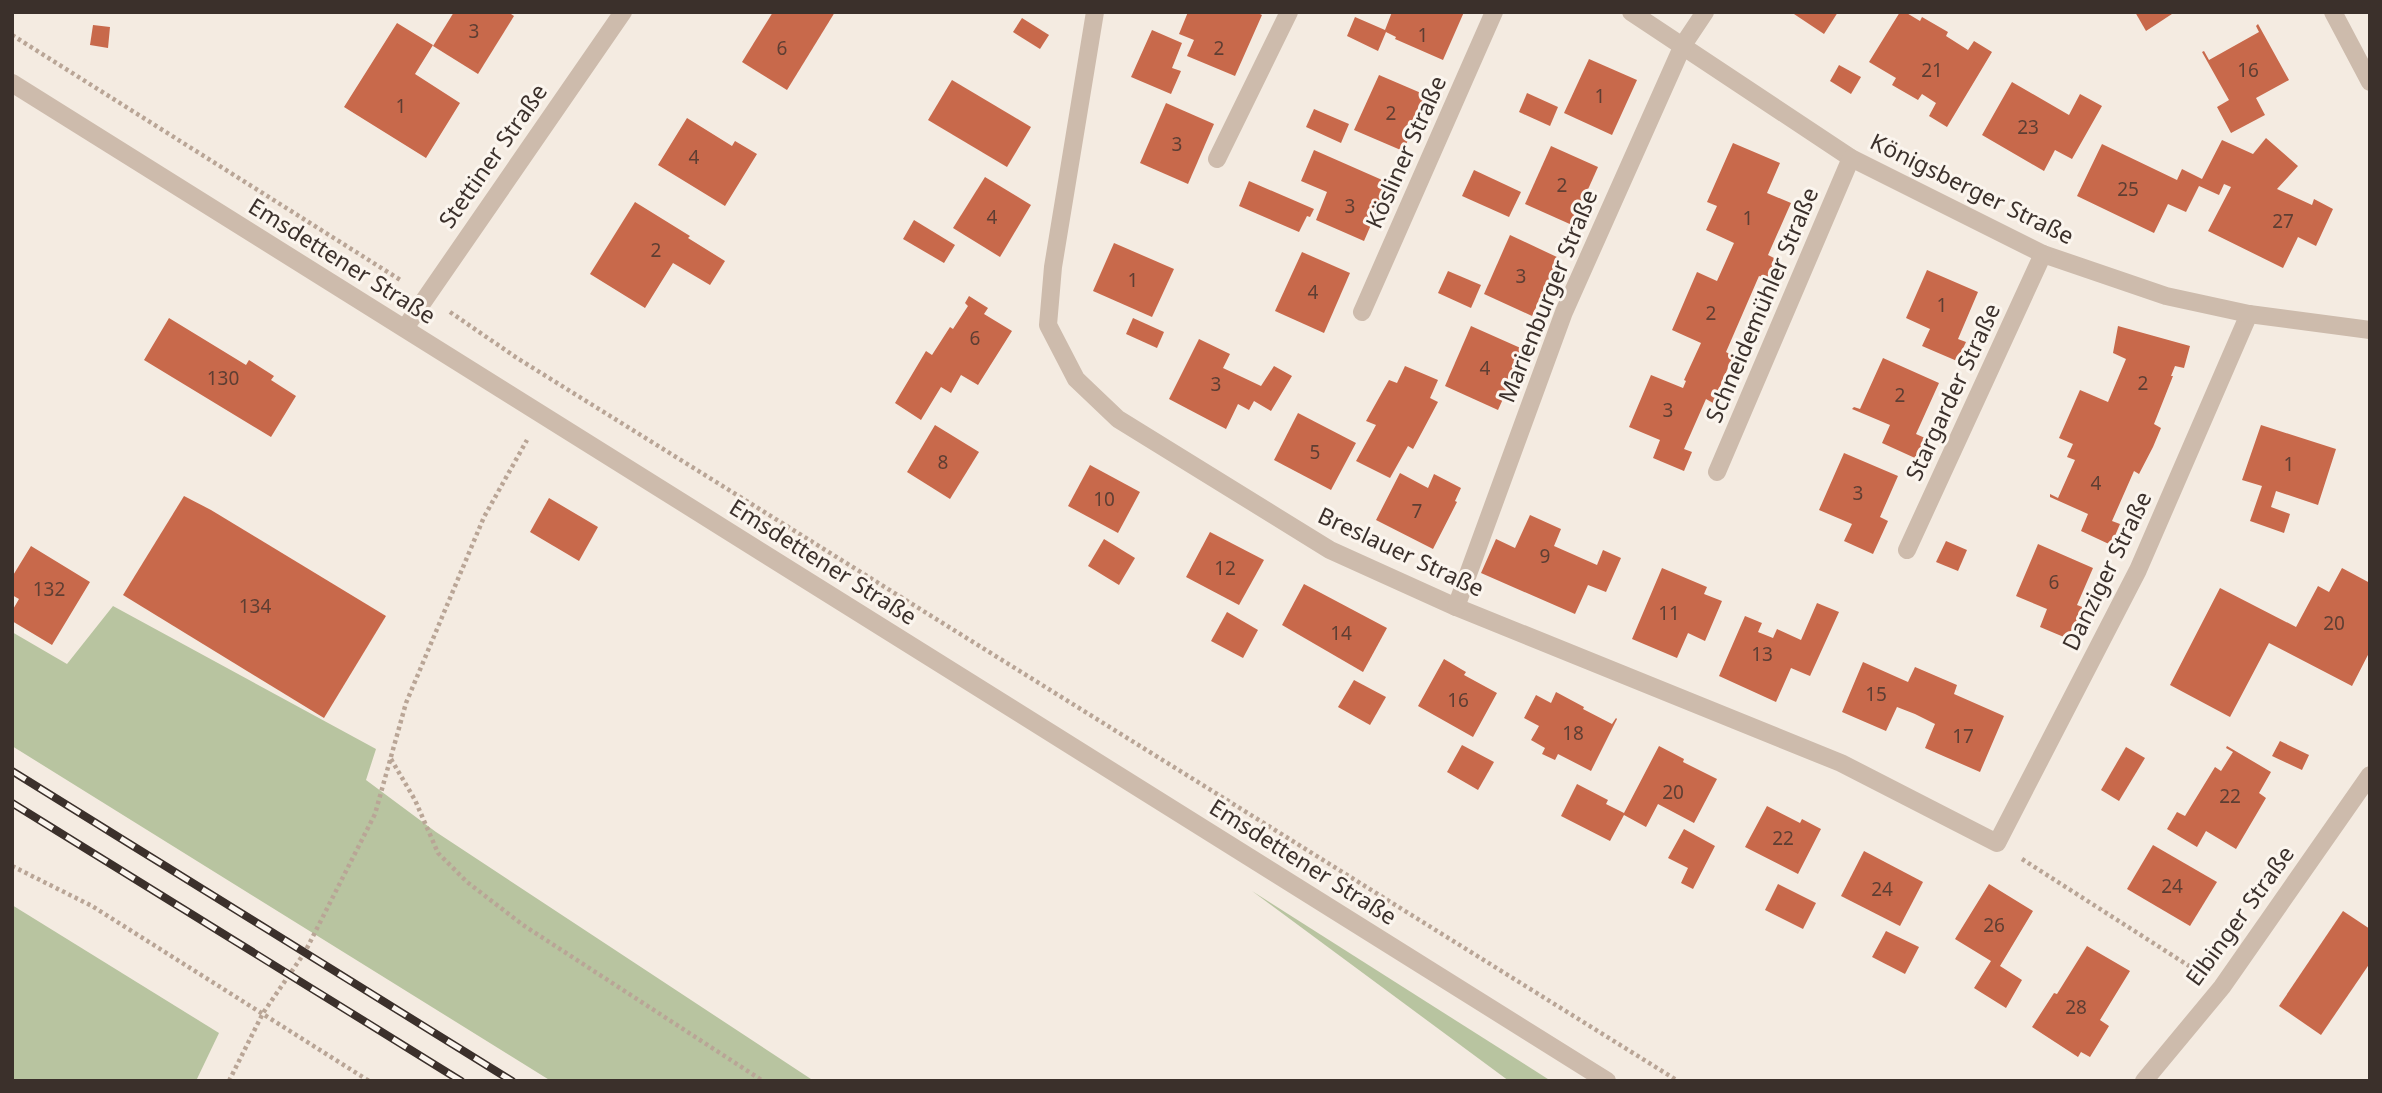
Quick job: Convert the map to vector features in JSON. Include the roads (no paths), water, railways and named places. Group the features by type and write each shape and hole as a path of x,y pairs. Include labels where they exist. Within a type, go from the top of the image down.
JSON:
{"street":[{"path":"599,12 619,18"},
{"name":"Breslauer Straße","path":"1095,12 1054,267 1048,325 1076,379 1118,419 1330,550 1456,607 1841,763 1997,843"},
{"path":"1217,159 1289,12"},
{"name":"Kösliner Straße","path":"1362,312 1494,12"},
{"name":"Königsberger Straße","path":"1631,12 1852,158 2043,254 2166,296 2249,314 2370,330"},
{"name":"Marienburger Straße","path":"1456,607 1564,312 1683,45 1705,12"},
{"path":"2333,12 2370,82"},
{"name":"Stettiner Straße","path":"405,328 619,18"},
{"name":"Emsdettener Straße","path":"12,83 1607,1081"},
{"name":"Schneidemühler Straße","path":"1717,471 1852,158"},
{"name":"Stargarder Straße","path":"1907,550 2043,254"},
{"name":"Danziger Straße","path":"1997,843 2138,570 2249,314"},
{"name":"Elbinger Straße","path":"2144,1081 2222,987 2370,775"}],"railway":[{"path":"12,771 512,1081"},
{"path":"12,803 461,1081"}]}
